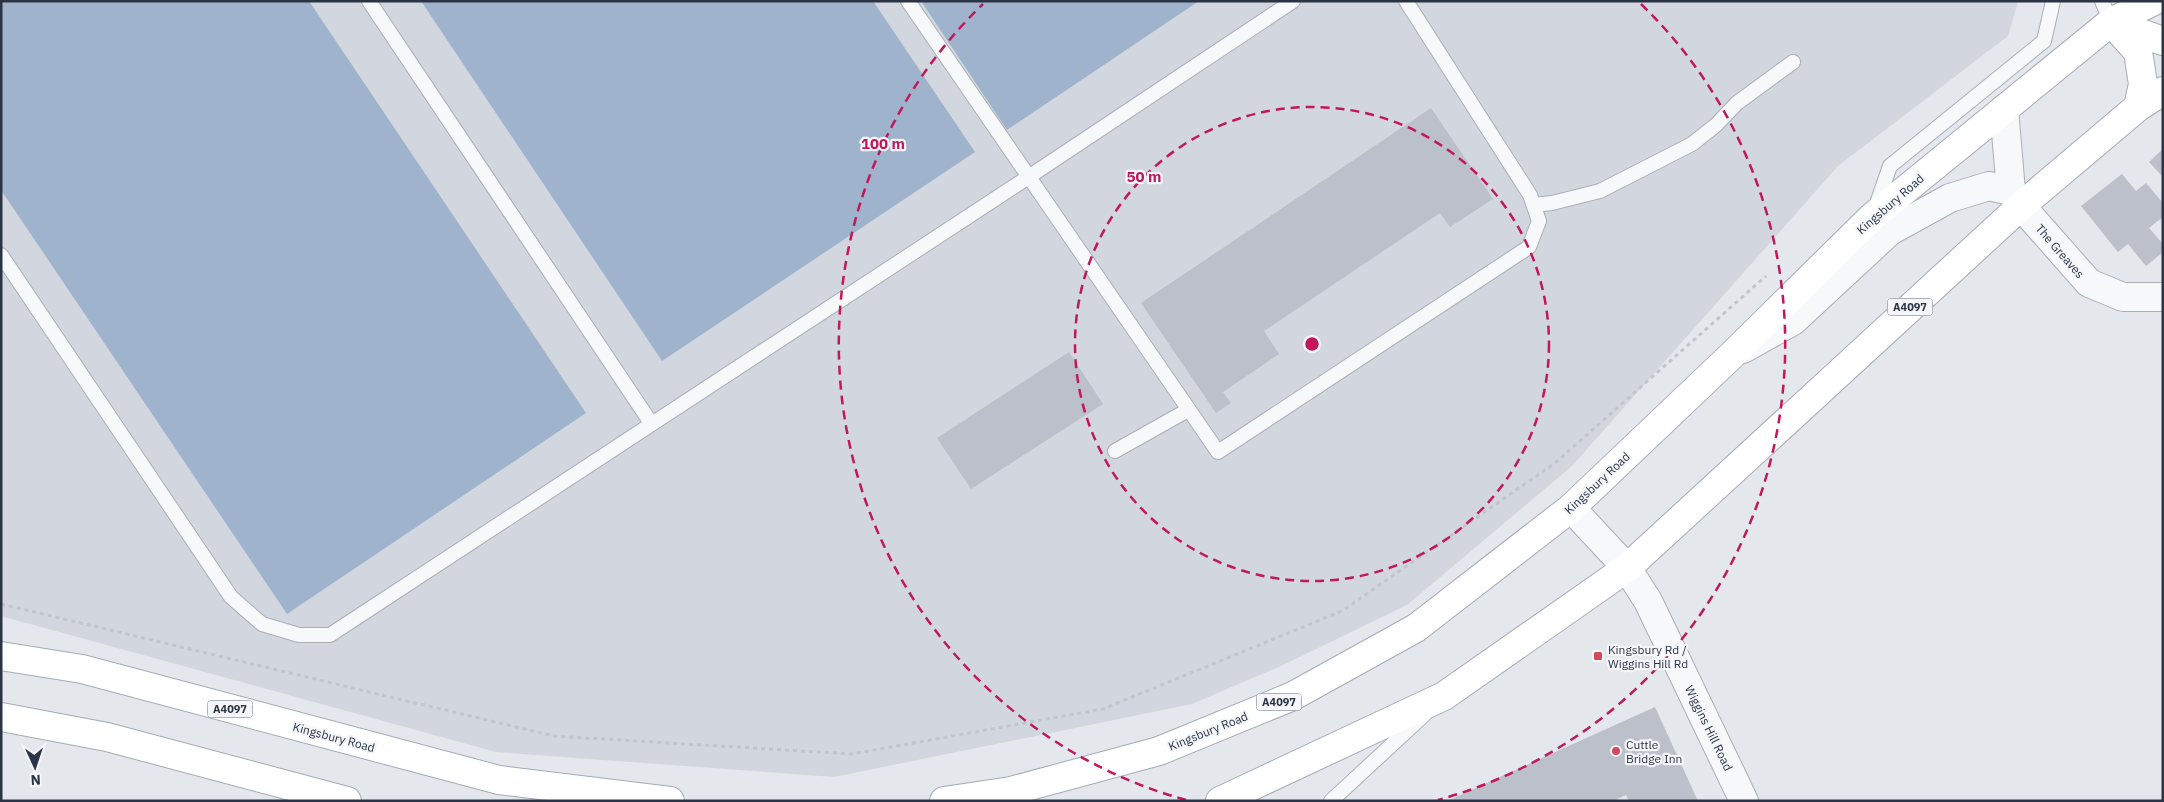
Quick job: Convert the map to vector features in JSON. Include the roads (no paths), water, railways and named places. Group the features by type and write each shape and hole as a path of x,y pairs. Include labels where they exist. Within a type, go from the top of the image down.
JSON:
{"main road":[{"name":"Kingsbury Road","path":"944,801 1011,791 1159,751 1293,696 1416,628 1571,508 1732,355 1872,217 2004,109 2106,12 2154,1"},
{"path":"2106,12 2163,41"},
{"path":"2106,12 2138,52 2143,84 2138,107"},
{"name":"A4097","path":"1220,801 1444,696 1627,568 2016,198 2138,107 2163,91"},
{"name":"Kingsbury Road","path":"1,656 82,669 499,780 670,801"},
{"path":"1,717 107,737 347,801"}],"street":[{"path":"2004,109 2016,198"},
{"path":"1732,355 1793,321 1890,231 1950,198 1989,186 2016,198"},
{"name":"The Greaves","path":"2016,198 2089,283 2122,297 2163,297"},
{"name":"Wiggins Hill Road","path":"1571,508 1627,568 1648,601 1744,801"}],"lane":[{"path":"369,1 652,423"},
{"path":"908,1 1027,178 1218,452 1529,247 1539,220 1530,195 1406,1"},
{"path":"1,254 231,598 262,624 299,635 330,635 1027,178 1293,1"},
{"path":"1872,217 1890,166 2044,41 2054,1"},
{"path":"1534,205 1552,204 1600,192 1692,144 1716,125 1737,103 1793,62"},
{"path":"1115,451 1188,410"},
{"path":"1331,801 1444,696"}],"water":[{"path":"1,1 309,1 586,413 287,614 1,190"},
{"path":"421,1 873,1 975,152 662,361"},
{"path":"921,1 1199,1 1007,130"}],"place":[{"name":"Kingsbury Rd / Wiggins Hill Rd","path":"1598,656"},
{"name":"Cuttle Bridge Inn","path":"1616,751"}]}
